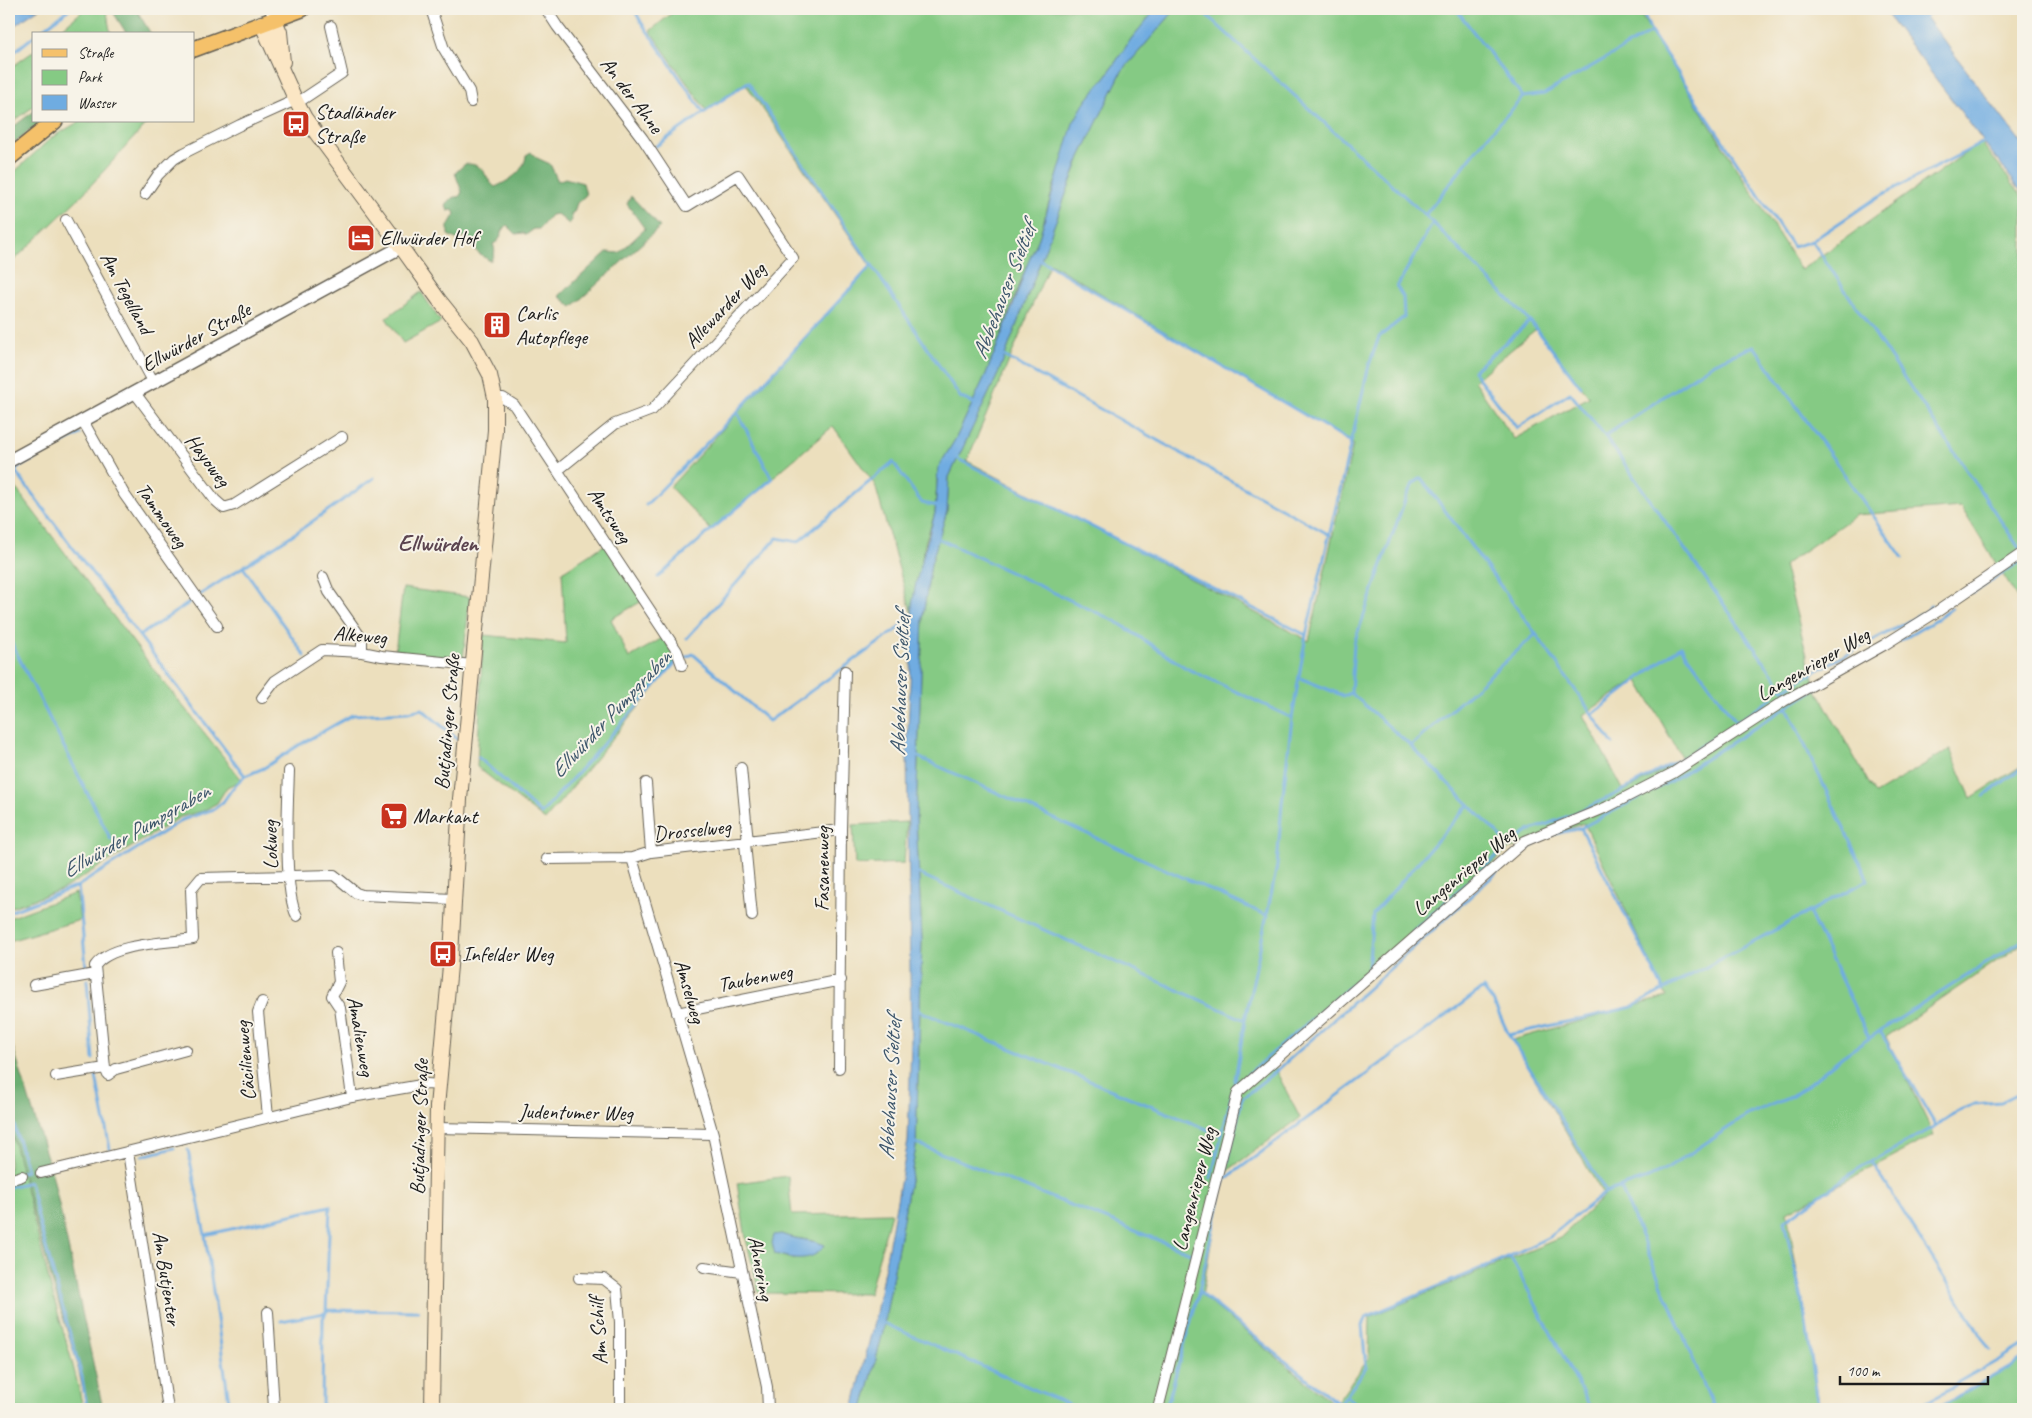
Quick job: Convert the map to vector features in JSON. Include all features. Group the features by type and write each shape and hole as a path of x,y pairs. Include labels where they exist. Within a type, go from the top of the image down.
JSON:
{"main road":[{"path":"195,49 269,17 302,9"},
{"path":"269,17 280,32 284,71 296,102 326,148 401,246"},
{"path":"9,158 54,122"},
{"name":"Butjadinger Straße","path":"401,246 439,300 472,341 490,375 495,398 495,430 472,665 453,900 451,955 439,1085 432,1409"}],"street":[{"path":"431,9 444,49 469,91 471,102"},
{"name":"An der Ahne","path":"546,9 645,142 687,206"},
{"path":"145,194 162,171 184,153 240,125 303,99 342,73 331,26"},
{"name":"Allewarder Weg","path":"558,470 615,424 652,410 793,258 738,175 687,206"},
{"name":"Am Tegelland","path":"66,220 154,383"},
{"name":"Ellwürder Straße","path":"10,459 154,383 401,246"},
{"name":"Hayoweg","path":"135,393 214,500 224,508 228,508 242,500 342,437"},
{"name":"Amtsweg","path":"495,398 504,398 514,405 677,651 682,665"},
{"name":"Tammoweg","path":"83,421 124,494 217,626"},
{"name":"Langenrieper Weg","path":"1158,1409 1238,1092 1525,841 1607,807 1673,773 1784,701 1884,645 1942,609 2023,553"},
{"path":"322,577 329,592 362,639 362,652"},
{"name":"Alkeweg","path":"262,698 275,681 322,650 362,652 472,665"},
{"name":"Fasanenweg","path":"839,1068 841,830 845,671"},
{"path":"741,768 752,916"},
{"name":"Lokweg","path":"290,771 287,821 293,910 297,916"},
{"path":"646,783 651,852"},
{"name":"Drosselweg","path":"547,859 632,858 651,852 841,830"},
{"name":"Amselweg","path":"632,858 713,1134"},
{"path":"106,1072 94,966 99,960 125,948 193,939 190,890 201,878 334,875 362,896 453,900"},
{"name":"Amalienweg","path":"336,953 339,982 332,996 340,1008 352,1097"},
{"path":"34,985 95,974"},
{"name":"Taubenweg","path":"677,1013 841,980"},
{"name":"Cäcilienweg","path":"262,1002 258,1012 268,1117"},
{"path":"56,1076 106,1072 186,1050"},
{"path":"41,1172 352,1097 427,1084 439,1085"},
{"name":"Judentumer Weg","path":"437,1128 713,1134"},
{"name":"Ahnering","path":"713,1134 734,1225 742,1272 767,1387 768,1409"},
{"name":"Am Butjenter","path":"128,1152 168,1409"},
{"path":"9,1180 22,1176"},
{"path":"704,1267 742,1272"},
{"name":"Am Schilf","path":"580,1278 604,1279 617,1289 620,1322 620,1409"},
{"path":"268,1312 274,1409"}],"green space":[{"path":"85,9 105,9 111,32 57,32"},
{"path":"111,9 136,9 150,32 126,32"},
{"path":"677,9 1156,9 1131,39 1107,75 1085,102 1053,188 1039,238 986,374 956,438 938,468 935,513 926,540 912,606 913,618 875,485 833,426 711,530 670,487 871,267 745,83 706,110 650,31"},
{"path":"1176,9 1637,9 1801,270 1981,142 2023,198 2023,607 1961,507 1856,515 1784,565 1815,687 1875,794 1950,749 1971,798 2023,765 2023,943 1886,1037 1934,1135 1787,1212 1820,1409 863,1409 882,1336 916,1147 922,939 916,818 923,616 931,564 947,511 949,477 998,374 1080,157 1122,71","holes":["1050,263 1353,444 1309,641 967,461","1536,329 1589,397 1514,439 1474,381","1637,679 1683,760 1624,791 1583,715","1584,823 1667,997 1512,1040 1604,1196 1560,1238 1370,1317 1369,1358 1335,1405 1202,1296 1223,1174 1300,1118 1272,1063 1509,849"]},
{"path":"32,52 32,108 9,125 9,69"},
{"path":"32,113 32,122 42,122 9,146 9,130"},
{"path":"78,122 148,122 82,195 9,265 9,177 51,138"},
{"path":"531,152 537,158 550,164 558,181 565,178 583,183 586,195 577,203 574,212 571,214 572,220 569,224 557,214 551,215 539,229 534,229 526,235 524,233 516,234 507,225 501,233 499,240 493,244 494,253 490,261 477,252 475,245 466,237 461,237 458,240 448,235 448,226 455,214 453,210 448,211 446,206 451,199 459,197 462,192 455,173 465,164 472,164 481,168 495,187 515,175 523,166 526,155"},
{"path":"631,196 660,227 572,307 559,296 607,252 619,253 645,229 627,204"},
{"path":"421,292 441,322 403,343 386,318"},
{"path":"14,486 159,676 242,780 227,787 217,803 203,811 180,817 63,889 9,908 9,489"},
{"path":"606,544 644,600 611,619 629,658 664,637 676,662 545,820 477,767 483,635 566,643 562,572"},
{"path":"403,588 470,597 463,660 395,652"},
{"path":"907,822 904,863 855,865 853,825"},
{"path":"76,893 80,920 9,941 9,918"},
{"path":"9,1034 53,1177 103,1409 87,1409 76,1359 53,1285 9,1124"},
{"path":"9,1124 76,1377 83,1409 9,1409"},
{"path":"788,1176 792,1215 891,1213 869,1294 759,1293 746,1239 737,1183","holes":["781,1234 820,1243 825,1246 793,1259 775,1254 773,1243"]},
{"path":"2023,1359 2023,1409 1935,1409"}],"water":[{"path":"9,9 39,9 9,29"},
{"path":"1156,9 1176,9 1122,71 1080,157 998,374 949,477 947,511 931,564 923,616 916,818 922,939 916,1147 882,1336 863,1409 853,1409 876,1313 908,1141 911,1042 907,752 912,606 916,582 935,513 938,468 956,438 986,374 1013,306 1027,265 1039,238 1073,123 1085,102 1107,75 1131,39"},
{"path":"1883,9 1920,9 2023,145 2023,194"},
{"path":"781,1234 825,1245 815,1255 809,1257 782,1256 775,1254 772,1243 774,1235"}],"waterway":[{"path":"40,32 69,9"},
{"path":"634,9 704,113"},
{"path":"1200,9 1425,215 1530,321 1581,387"},
{"path":"1456,9 1523,97"},
{"path":"1642,9 1651,32 1793,247 1812,241 1878,197 1986,141"},
{"path":"1923,17 1937,9"},
{"path":"1425,215 1486,138 1523,97 1544,94 1651,32"},
{"path":"9,56 32,38"},
{"path":"656,146 748,82 961,398 976,404"},
{"path":"1211,1178 1234,1086 1245,1020 1277,866 1292,718 1306,635 1369,365 1379,337 1404,317 1403,297 1397,287 1432,224"},
{"path":"1812,241 2019,548"},
{"name":"Abbehauser Sieltief","path":"1039,259 1351,442"},
{"path":"646,505 737,412 872,265"},
{"path":"1530,321 1473,371 1517,428 1570,393 1605,436 1784,690 1927,611 1931,605"},
{"path":"1605,436 1714,363 1754,346 1903,558"},
{"name":"Abbehauser Sieltief","path":"1002,355 1330,535"},
{"path":"658,577 772,479 737,412"},
{"path":"9,477 19,467 80,434"},
{"path":"954,457 1306,635"},
{"path":"687,638 777,538 798,542 893,462 922,503 938,506"},
{"path":"15,471 245,776"},
{"path":"201,594 303,528 374,478"},
{"path":"1351,693 1354,643 1406,497 1413,484 1421,478 1536,634 1613,744"},
{"path":"935,537 1117,622 1186,668 1292,718"},
{"path":"1973,593 2023,560"},
{"path":"243,567 305,656"},
{"path":"139,636 192,601"},
{"path":"1900,641 1936,620 1952,608"},
{"name":"Ellwürder Pumpgraben","path":"478,757 541,814 676,662 693,654 769,721 916,616"},
{"path":"1411,746 1536,634"},
{"path":"9,638 111,840"},
{"path":"1593,714 1681,646 1737,723"},
{"path":"1300,678 1344,696 1351,693 1411,746 1509,845"},
{"path":"1550,835 1581,828 1671,781 1817,688"},
{"path":"1413,931 1509,845 1529,831 1569,816 1616,794 1688,755 1773,698"},
{"path":"1509,1035 1632,1007 1868,880 1787,707"},
{"name":"Ellwürder Pumpgraben","path":"9,912 78,886 182,820 214,809 223,802 232,789 245,776 264,768 299,745 352,715 408,712 422,709 457,739"},
{"name":"Abbehauser Sieltief","path":"916,756 1268,916"},
{"path":"1983,797 2023,767"},
{"path":"1234,1086 1368,971 1373,914 1469,804"},
{"path":"1581,828 1664,991"},
{"path":"1166,1409 1199,1292 1242,1098 1281,1067 1513,858 1544,838"},
{"path":"917,873 1245,1020"},
{"path":"78,886 86,966"},
{"path":"1809,912 1869,1038"},
{"path":"1337,1409 1366,1368 1362,1325 1366,1317 1510,1256 1549,1237 1606,1192 1648,1178 1667,1169 1749,1114 1786,1099 1804,1088 1843,1056 2023,940"},
{"path":"87,980 93,1059"},
{"path":"1224,1180 1483,988 1493,1001 1509,1035 1606,1192"},
{"path":"917,1010 1221,1135"},
{"path":"1880,1031 1936,1126"},
{"path":"96,1076 110,1149"},
{"path":"1819,1409 1803,1304 1784,1221 1858,1169 1936,1126 1956,1112 1974,1104 2001,1102 2023,1091"},
{"path":"9,1106 27,1171 21,1172"},
{"path":"913,1142 1193,1254"},
{"path":"142,1156 174,1148"},
{"path":"188,1150 205,1235 330,1206 326,1313 323,1318 322,1409"},
{"path":"1872,1162 1990,1350"},
{"path":"9,1187 30,1182 40,1226 82,1377 87,1409"},
{"path":"1621,1188 1714,1409"},
{"path":"205,1235 230,1409"},
{"path":"1510,1256 1591,1409"},
{"path":"1199,1292 1340,1405"},
{"path":"326,1310 418,1311"},
{"path":"281,1321 325,1313"},
{"path":"881,1322 1079,1409"},
{"path":"1913,1409 2023,1346"},
{"path":"1935,1409 2023,1359"},
{"path":"1347,1396 1362,1409"}],"place":[{"name":"Stadländer Straße","path":"296,124"},
{"name":"Ellwürder Hof","path":"361,238"},
{"name":"Carlis Autopflege","path":"497,325"},
{"name":"Markant","path":"394,816"},
{"name":"Infelder Weg","path":"443,954"}],"district":[{"name":"Ellwürden","path":"438,543"}]}
